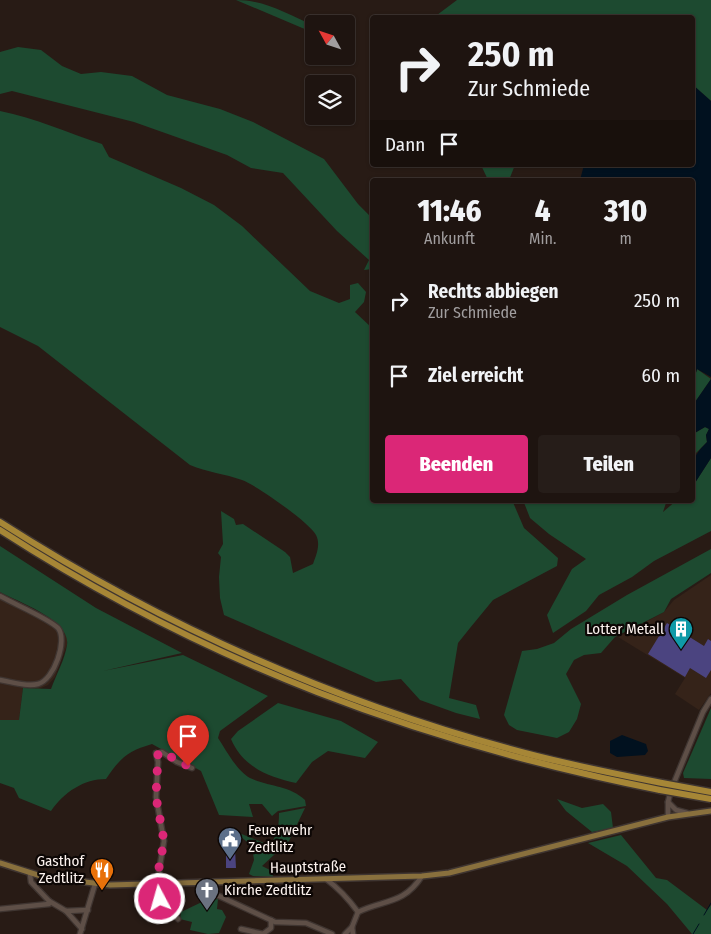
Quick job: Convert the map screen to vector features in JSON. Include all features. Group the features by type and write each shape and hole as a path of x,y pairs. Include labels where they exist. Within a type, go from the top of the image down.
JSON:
{"highway":[{"path":"0,522 94,578 162,615 308,681 360,702 461,735 548,759 711,799"},
{"path":"0,530 90,585 159,622 246,663 359,709 467,744 546,766 661,786 711,792"}],"main road":[{"name":"Hauptstraße","path":"0,863 30,874 95,884 422,876 458,870 668,817 711,811"}],"street":[{"path":"0,596 53,625 61,633 63,641 52,672 44,682 36,685 0,680"},
{"path":"668,817 668,802 695,731 711,699"},
{"path":"178,919 160,899 157,883 164,841 156,797 157,754 162,752 192,768"},
{"path":"668,802 676,810 687,813"},
{"path":"30,874 31,882 49,901 66,910 81,932"},
{"path":"358,912 389,903 408,894 422,876"},
{"path":"326,879 358,912"},
{"path":"200,882 204,889 271,920 279,923 306,923 332,934"},
{"path":"81,932 95,884"},
{"path":"0,909 42,906 47,905 49,901"},
{"path":"66,910 88,910"},
{"path":"344,934 352,927 358,912"},
{"path":"271,920 271,928"},
{"path":"241,929 258,934 279,923"},
{"path":"352,927 353,934"}],"shaded area":[{"path":"711,575 711,693 699,710 675,694 685,678 618,637 664,612 674,600"},
{"path":"0,592 58,623 67,636 67,645 55,677 48,685 39,689 23,688 19,720 0,720"}],"green space":[{"path":"236,0 256,2 285,12 305,22 305,29"},
{"path":"457,0 711,0 711,101 695,87 695,15 437,15"},
{"path":"18,47 41,50 62,66 81,74 101,72 132,76 167,95 220,109 253,122 324,159 358,204 370,216 370,269 364,270 369,260 337,231 283,173 251,168 227,155 134,122 12,91 0,94 0,52"},
{"path":"0,111 39,122 102,144 109,157 181,188 214,205 242,226 310,291 339,303 350,299 350,285 358,283 366,292 364,302 355,312 370,326 370,503 513,503 524,528 558,558 557,566 493,600 458,643 449,698 476,705 480,719 456,713 420,700 401,679 376,682 224,615 220,598 219,577 221,557 218,553 223,544 221,511 234,519 236,525 243,524 285,552 290,557 293,573 313,564 318,546 316,535 293,513 249,483 190,465 38,346 0,327"},
{"path":"482,167 514,167 510,178 487,178"},
{"path":"697,369 711,379 695,402 695,376"},
{"path":"705,427 709,429 706,435 707,442 695,454 695,433"},
{"path":"711,458 711,531 654,561 632,577 599,595 586,611 553,633 547,615 572,569 586,559 549,534 530,518 524,503 666,503 663,512 674,503 695,503 695,483"},
{"path":"0,546 96,608 182,653 103,671 183,655 268,696 220,731 218,738 232,760 245,775 299,795 305,800 306,806 278,811 272,816 262,804 249,804 253,817 219,815 201,771 152,744 137,749 125,756 106,779 90,781 75,788 62,798 51,811 19,798 14,788 0,783 0,720 19,720 23,688 51,689 67,645 66,636 61,628 52,620 0,592"},
{"path":"711,549 711,573 671,599 664,612 615,637 601,653 584,655 574,660 566,674 581,704 577,719 569,732 557,738 517,730 509,725 504,715 522,651 537,649 554,643 571,629 627,595"},
{"path":"278,703 341,721 378,742 365,758 328,751 312,762 296,783 276,778 249,764 236,749 231,739 238,731"},
{"path":"711,708 711,779 684,778 683,773"},
{"path":"557,799 582,808 603,804 611,812 613,828 592,832 566,811"},
{"path":"305,808 289,841 262,866 272,871 273,877 249,874 254,860 252,846 234,831 264,843 267,849 277,832 279,813"},
{"path":"621,835 656,878 667,880 707,910 711,905 711,934 692,934 667,904 627,866 588,843"},
{"path":"218,899 217,909 222,910 226,917 219,933 208,934 190,930 192,922 180,919 181,912 204,901"}],"water":[{"path":"695,87 711,101 711,377 697,369 695,376 695,178 581,178 583,167 695,167"},
{"path":"711,379 711,458 695,483 695,457 707,442 706,435 709,429 705,427 695,433 695,402"},
{"path":"622,735 646,744 648,751 645,755 617,757 610,753 610,741"}],"building":[{"name":"Lotter Metall","path":"667,623 704,646 708,639 711,641 711,670 706,678 690,668 685,677 648,654"},
{"name":"Feuerwehr Zedtlitz","path":"226,849 235,849 236,868 226,868"}],"waterway":[{"path":"704,915 711,903"},
{"path":"693,934 699,924"}],"place":[{"name":"Lotter Metall","path":"681,650"},
{"name":"Feuerwehr Zedtlitz","path":"230,860"},
{"name":"Gasthof Zedtlitz","path":"102,891"},
{"name":"Kirche Zedtlitz","path":"207,911"}],"route":[{"path":"160,899 157,878 163,855 164,830 156,797 158,754 162,752 188,766"}]}
